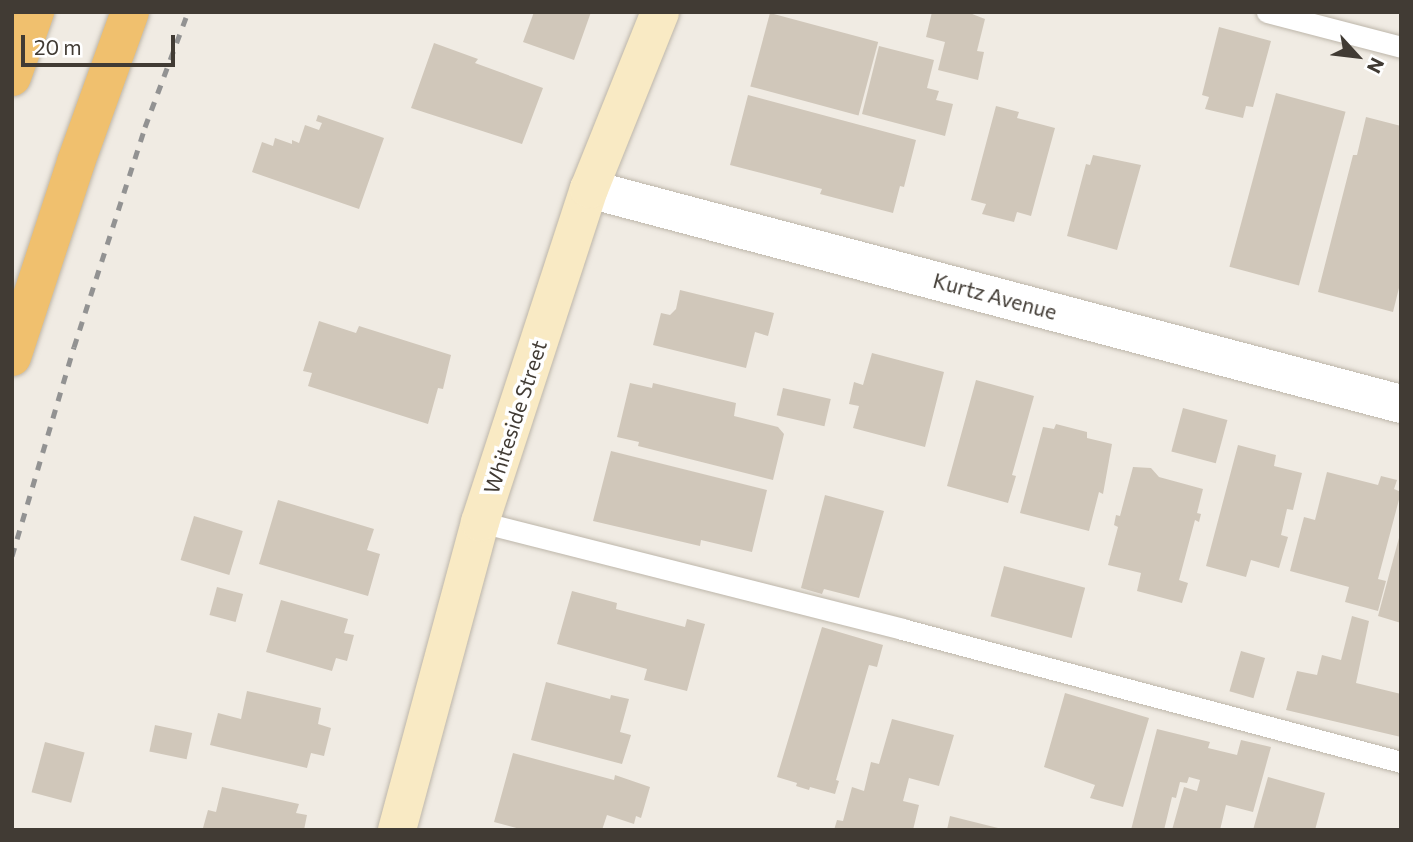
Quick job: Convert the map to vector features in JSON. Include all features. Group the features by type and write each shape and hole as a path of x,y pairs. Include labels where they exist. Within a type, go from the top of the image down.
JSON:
{"highway":[{"path":"12,76 36,12"},
{"path":"12,357 76,162 130,12"}],"street":[{"name":"Whiteside Street","path":"397,830 480,522 589,189 660,12"},
{"name":"Kurtz Avenue","path":"589,189 1401,404"}],"lane":[{"path":"1267,12 1401,47"},
{"path":"480,522 902,629 1401,762"}],"building":[{"path":"534,12 591,12 574,60 523,42"},
{"path":"932,12 967,12 985,19 977,51 984,52 978,80 938,70 945,42 926,37"},
{"path":"770,13 878,42 859,115 750,86"},
{"path":"1219,27 1271,41 1253,107 1246,106 1243,118 1205,109 1209,97 1202,95"},
{"path":"434,43 478,59 475,63 543,88 522,144 411,108"},
{"path":"879,46 934,60 927,88 939,91 936,100 953,104 945,136 862,114"},
{"path":"1276,93 1346,112 1299,286 1229,267"},
{"path":"748,95 916,140 904,187 900,186 893,213 820,194 822,189 730,165"},
{"path":"996,106 1019,112 1017,118 1055,128 1031,216 1017,212 1014,222 982,214 986,204 971,200"},
{"path":"318,115 384,138 359,209 252,172 262,142 273,146 275,138 292,144 292,140 299,143 305,125 319,130 322,123 316,121"},
{"path":"1366,117 1401,126 1401,280 1393,312 1318,292 1353,155 1357,155"},
{"path":"1093,155 1141,165 1117,250 1067,236 1086,164 1090,165"},
{"path":"680,290 774,313 768,336 755,332 746,368 653,345 661,313 670,315 676,309"},
{"path":"319,321 356,333 359,326 451,355 443,389 438,388 428,424 308,386 312,373 303,371"},
{"path":"872,353 944,372 925,447 853,428 859,406 849,404 854,382 863,385"},
{"path":"976,380 1034,396 1012,475 1016,476 1008,503 947,486"},
{"path":"630,383 652,388 653,383 736,403 734,416 778,427 784,434 773,480 638,446 639,442 617,437"},
{"path":"783,388 831,399 824,426 777,415"},
{"path":"1183,408 1227,420 1216,463 1171,451"},
{"path":"1056,424 1087,432 1087,438 1112,444 1103,494 1099,492 1089,531 1020,513 1043,427 1054,429"},
{"path":"1238,445 1276,455 1274,466 1302,473 1293,510 1287,509 1281,535 1288,537 1279,568 1251,560 1246,577 1206,566"},
{"path":"611,451 767,490 752,552 701,540 700,546 593,521"},
{"path":"1133,467 1151,468 1159,477 1203,489 1197,513 1201,514 1199,522 1195,520 1179,580 1188,583 1182,603 1137,591 1141,573 1108,565 1118,527 1114,525 1116,515 1120,516"},
{"path":"1327,472 1378,485 1381,476 1397,480 1394,489 1401,492 1378,579 1386,581 1378,611 1345,602 1349,587 1290,571 1304,517 1315,520"},
{"path":"825,495 884,511 859,598 824,589 822,594 801,588"},
{"path":"278,500 374,529 367,550 380,554 368,596 259,564"},
{"path":"194,516 243,531 229,575 181,560"},
{"path":"1401,534 1401,623 1378,616"},
{"path":"1004,566 1085,588 1072,638 991,616"},
{"path":"217,587 243,594 236,622 209,615"},
{"path":"572,591 617,603 616,609 685,627 687,619 705,624 687,691 644,680 647,669 557,644"},
{"path":"281,600 348,619 344,633 354,635 347,661 336,658 332,671 266,652"},
{"path":"1352,616 1369,621 1356,683 1401,694 1401,737 1286,710 1297,671 1317,675 1322,655 1341,660"},
{"path":"822,627 883,645 877,667 869,665 836,780 839,781 835,794 810,787 809,790 777,777"},
{"path":"1241,651 1265,658 1253,698 1229,691"},
{"path":"546,682 610,699 611,695 629,699 620,732 631,735 622,764 531,740"},
{"path":"247,691 321,708 318,724 331,728 324,756 311,753 307,768 210,745 218,713 241,719"},
{"path":"1065,693 1149,718 1123,807 1090,798 1095,785 1044,767"},
{"path":"892,719 954,735 939,786 909,778 903,801 919,805 913,830 834,830 837,820 843,821 852,787 864,791 871,762 879,764"},
{"path":"155,725 192,733 187,759 149,751"},
{"path":"1157,729 1210,742 1208,748 1237,755 1241,740 1271,747 1253,812 1226,805 1220,830 1172,830 1184,787 1197,791 1200,780 1189,777 1187,783 1180,782 1176,798 1172,797 1164,830 1131,830"},
{"path":"45,742 85,753 71,803 32,792"},
{"path":"513,753 614,780 615,775 650,787 641,818 636,816 634,824 607,815 602,830 524,830 494,822"},
{"path":"1268,777 1325,793 1315,830 1253,830"},
{"path":"222,787 299,804 296,813 307,815 304,830 203,828 208,810 216,812"},
{"path":"950,816 1002,829 1002,830 947,830"}],"railway":[{"path":"12,556 74,347 145,127 188,12"}]}
